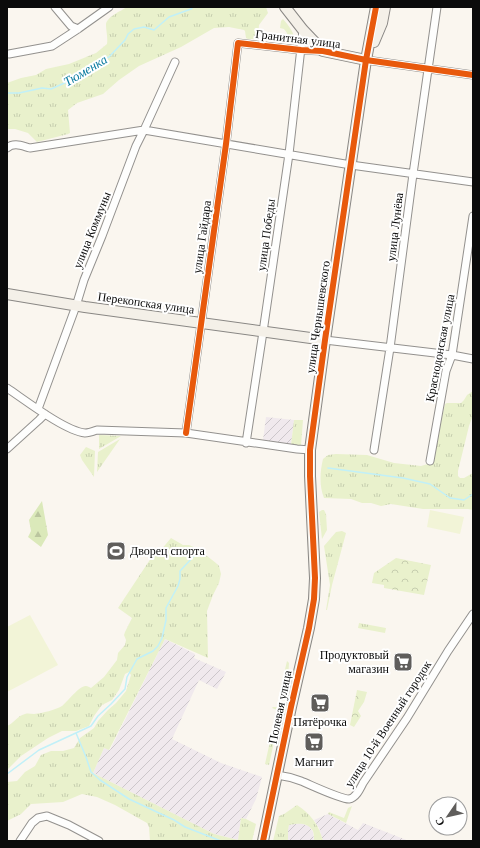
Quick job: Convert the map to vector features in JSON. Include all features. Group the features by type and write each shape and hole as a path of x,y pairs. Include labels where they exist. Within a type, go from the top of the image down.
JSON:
{"street":[{"path":"55,7 72,26 78,29"},
{"path":"9,54 52,46 109,7"},
{"path":"285,7 303,30 323,51"},
{"path":"366,60 376,7"},
{"path":"366,60 382,23 385,7"},
{"name":"улица Лунёва","path":"374,450 390,348 437,7"},
{"name":"улица Победы","path":"246,443 264,332 303,30"},
{"name":"Гранитная улица","path":"238,43 323,51 366,60 473,75"},
{"name":"улица Гайдара","path":"186,433 226,144 238,43"},
{"name":"улица Чернышевского","path":"315,578 310,450 366,60"},
{"name":"улица Коммуны","path":"38,409 84,280 136,146 175,62"},
{"path":"7,148 9,145 15,144 30,148 144,130 351,165 473,182"},
{"name":"Краснодонская улица","path":"430,461 446,371 452,355 473,216"},
{"name":"Перекопская улица","path":"7,294 76,306 201,324 452,355 473,359"},
{"path":"7,388 44,414 69,428 87,433 98,430 186,433 246,443 310,450"},
{"path":"7,449 44,414"},
{"name":"Полевая улица","path":"263,841 309,628 314,599 315,578"},
{"name":"улица 10-й Военный городок","path":"277,775 299,780 340,797 348,799 354,797 407,718 448,651 473,614"},
{"path":"20,841 32,823 38,818 47,816 69,825 99,841"}],"shaded area":[{"path":"266,417 294,420 291,445 263,440"},
{"path":"165,639 195,654 194,658 226,672 217,689 199,680 172,739 221,763 262,777 256,799 246,819 241,818 238,840 214,834 93,773 104,748 110,750"},
{"path":"328,814 358,830 363,823 409,841 323,841 319,828 314,820"},
{"path":"300,823 309,826 313,832 314,841 288,841 289,825"}],"green space":[{"path":"127,7 266,7 268,13 259,25 258,37 256,39 246,38 244,30 229,27 214,28 181,47 139,66 119,80 103,94 77,103 68,110 70,133 68,134 37,142 28,133 15,129 7,129 7,83 36,75 46,69 69,64 96,53 107,44 106,25 108,19"},
{"path":"283,19 293,34 293,44 287,44 287,33 284,29 280,28 281,21"},
{"path":"473,391 473,415 469,426 458,476 460,478 464,478 473,473 473,510 423,509 391,504 381,506 371,503 362,503 351,499 324,498 321,489 321,473 323,459 328,455 367,455 394,463 421,466 431,463 445,404 461,403 467,395"},
{"path":"294,420 303,420 301,446 291,445"},
{"path":"99,435 121,436 99,449"},
{"path":"120,439 97,472 98,452"},
{"path":"86,447 95,451 94,477 80,455"},
{"path":"42,501 48,535 41,547 28,537 31,531 29,520"},
{"path":"324,510 326,514 327,530 322,539 319,512"},
{"path":"430,510 464,517 460,534 427,527"},
{"path":"342,531 346,533 326,610 330,585 324,546 336,532"},
{"path":"171,538 183,545 189,545 198,549 219,566 221,574 219,583 207,611 208,658 165,639 109,750 104,748 93,773 214,834 238,840 241,818 246,819 256,824 252,841 150,841 149,827 147,823 115,805 97,797 82,794 63,802 31,804 21,814 7,821 7,782 17,781 25,772 35,766 41,755 51,751 63,751 74,748 80,738 94,728 98,721 126,691 131,675 129,672 125,674 119,690 112,700 102,705 89,726 76,731 62,731 48,738 21,756 7,770 7,726 22,715 41,713 62,706 80,688 83,686 88,686 91,688 104,677 117,660 118,653 125,645 126,640 124,635 132,618 118,608 157,549 160,551"},
{"path":"396,558 431,565 424,595 384,588 384,585 372,583 374,573"},
{"path":"30,615 58,665 7,692 7,627"},
{"path":"359,623 386,628 385,633 358,628"},
{"path":"287,661 289,663 286,689 280,691"},
{"path":"357,690 367,692 364,702 358,711 361,716 354,727 350,725"},
{"path":"272,708 280,708 281,710 269,765 265,764 277,710"},
{"path":"297,805 314,820 323,841 314,841 313,831 311,828 299,824 289,825 288,841 273,841 279,816"},
{"path":"352,806 346,823 328,814 329,812 344,818 348,808"}],"waterway":[{"name":"Тюменка","path":"7,93 19,93 42,88 51,89 69,81 82,71 90,71 100,61 109,57 134,29 144,27 154,30 169,17 193,7"},
{"path":"328,468 403,478 430,484 450,498 464,500 473,494"},
{"path":"7,774 39,750 91,726 98,716 125,689 127,677 137,659 153,651 158,646 162,638 166,620 166,608 178,586 180,571 194,556"},
{"path":"76,733 91,772 100,780 129,799 174,820 185,827 221,841"}],"cycle path":[{"path":"263,841 314,599 315,578 310,450 366,60 376,7"},
{"path":"186,433 226,144 238,43 323,51 366,60 473,75"}],"place":[{"name":"Дворец спорта","path":"116,551"},
{"name":"Продуктовый магазин","path":"403,662"},
{"name":"Пятёрочка","path":"320,703"},
{"name":"Магнит","path":"314,742"}]}
